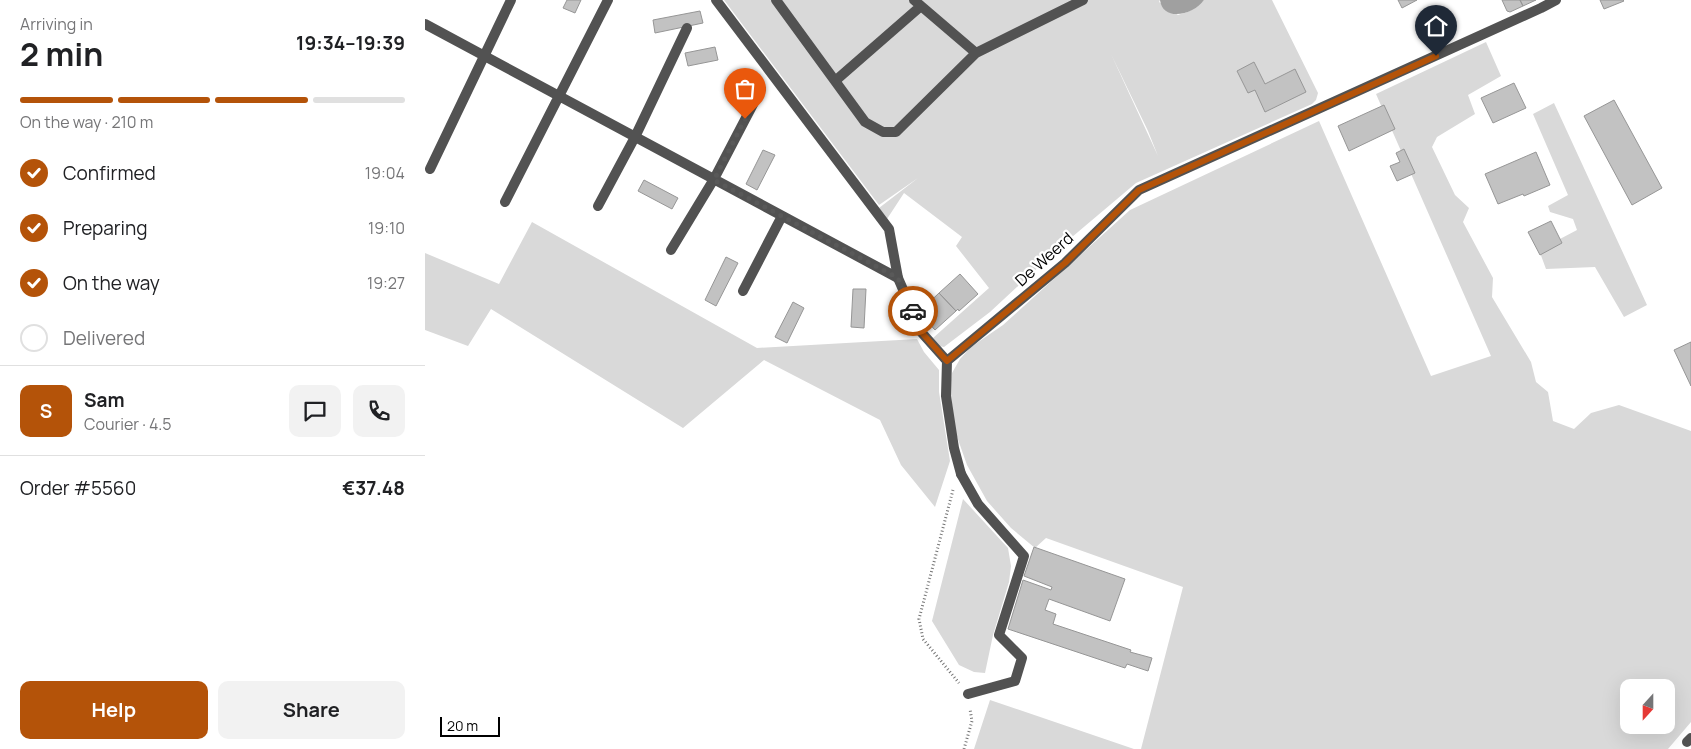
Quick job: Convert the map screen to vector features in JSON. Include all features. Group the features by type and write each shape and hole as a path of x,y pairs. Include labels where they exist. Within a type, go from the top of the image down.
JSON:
{"street":[{"path":"431,169 511,0"},
{"path":"505,202 607,0"},
{"path":"716,0 889,229 898,278 922,333 947,361 946,396 954,448 961,474 978,504 1024,556 999,635 1022,658 1015,681 968,694"},
{"path":"775,0 865,122 883,132 896,132 976,53 1083,0"},
{"name":"De Weerd","path":"947,361 1065,263 1139,190 1556,0"},
{"path":"835,81 918,3 976,53"},
{"path":"425,24 898,278"},
{"path":"598,206 635,137 687,28"},
{"path":"671,250 714,180 761,89"},
{"path":"743,291 782,216"}],"path":[{"path":"961,474 951,494 919,619 923,638 968,694 972,721 964,749"}],"shaded area":[{"path":"724,0 1160,0 1159,2 1178,15 1196,8 1204,0 1272,0 1318,93 1316,100 1312,104 1136,183 1059,248 990,312 944,347 939,346 933,338 989,288 956,246 962,237 904,193 887,219 879,208 918,178 879,205","holes":["1111,54 1148,131 1158,156"]},
{"path":"1160,0 1204,0 1194,9 1180,14 1173,14 1167,12 1162,7"},
{"path":"1486,42 1501,76 1468,95 1475,114 1437,137 1432,147 1455,195 1469,208 1463,222 1493,278 1492,297 1531,362 1536,382 1548,392 1553,421 1574,429 1591,413 1619,405 1691,431 1691,722 1668,749 1141,749 1183,587 1046,538 1035,548 1011,528 987,501 967,465 955,431 950,386 952,373 960,359 971,347 1003,325 1130,210 1319,121 1431,376 1491,356 1376,94"},
{"path":"1554,103 1647,305 1624,317 1595,267 1546,269 1539,250 1577,230 1573,219 1550,212 1548,206 1568,195 1533,114"},
{"path":"532,222 757,348 917,339 924,352 939,370 939,392 950,461 935,507 901,465 880,420 764,360 683,428 491,309 468,346 425,330 425,253 499,284"},
{"path":"963,499 1008,548 1011,566 1009,582 993,635 985,673 974,672 959,665 932,621"},
{"path":"990,700 1134,749 974,749"}],"building":[{"path":"567,0 581,0 575,13 563,8"},
{"path":"1398,0 1417,0 1402,8"},
{"path":"1502,0 1520,0 1523,6 1510,12 1507,11"},
{"path":"1520,0 1536,0 1523,6"},
{"path":"1600,0 1623,0 1624,1 1604,9"},
{"path":"700,11 703,23 655,33 653,20"},
{"path":"715,47 718,60 688,66 685,53"},
{"path":"1254,62 1265,84 1295,69 1306,92 1265,112 1255,90 1248,93 1237,71"},
{"path":"1514,83 1526,108 1493,123 1481,98"},
{"path":"1614,100 1662,188 1632,205 1584,116"},
{"path":"1384,105 1395,129 1349,151 1338,126"},
{"path":"1404,149 1415,173 1397,181 1390,166 1400,162 1396,153"},
{"path":"763,150 775,155 757,190 746,184"},
{"path":"1536,152 1550,185 1498,204 1485,174"},
{"path":"644,180 678,198 672,209 638,191"},
{"path":"1551,221 1562,243 1540,255 1528,232"},
{"path":"726,257 738,263 716,306 705,300"},
{"path":"960,274 978,294 959,311 958,309 956,311 939,293"},
{"path":"853,289 866,289 864,328 851,327"},
{"path":"939,293 956,311 935,330 919,312"},
{"path":"793,302 804,308 787,343 775,337"},
{"path":"1691,342 1691,386 1674,350"},
{"path":"1034,547 1125,579 1110,621 1049,599 1045,610 1056,614 1053,624 1152,658 1148,671 1127,664 1125,668 1008,629 1023,580 1051,590 1052,587 1024,576"}],"way so far":[{"path":"745,119 714,180 898,278 913,311"}],"route":[{"path":"913,311 922,333 947,361 1065,263 1139,190 1436,56"}]}
